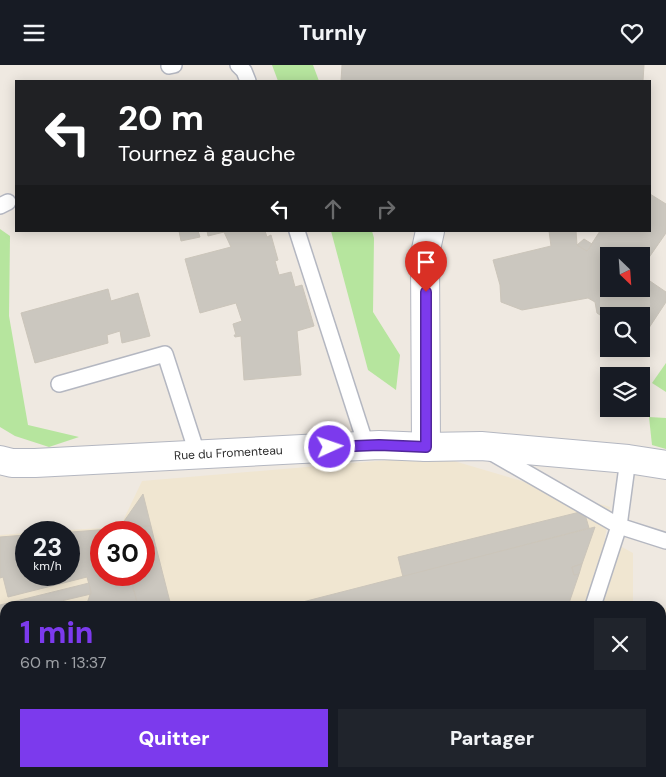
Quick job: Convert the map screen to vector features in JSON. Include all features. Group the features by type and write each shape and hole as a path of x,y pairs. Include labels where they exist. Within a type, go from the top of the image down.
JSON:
{"street":[{"path":"426,447 426,254 430,232"},
{"name":"Rue du Fromenteau","path":"0,460 12,463 35,463 366,445 481,447 628,459 666,465"}],"lane":[{"path":"238,65 244,71 248,80"},
{"path":"297,232 366,445"},
{"path":"59,384 166,354 198,453"},
{"path":"481,447 619,526 666,541"},
{"path":"595,601 619,526 628,459"}],"shaded area":[{"path":"437,456 610,507 605,538 633,553 633,601 0,601 0,535 15,534 15,586 80,586 80,529 90,529 90,586 155,586 155,521 123,521 142,481"}],"green space":[{"path":"272,65 313,65 319,80 278,80"},
{"path":"0,229 10,236 9,316 28,425 79,437 49,447 15,436 0,427"},
{"path":"331,232 372,232 374,238 373,312 400,355 396,390 368,370"},
{"path":"666,363 666,392 652,383"},
{"path":"649,417 666,418 666,449 652,445"}],"building":[{"path":"342,65 644,65 643,80 341,80"},
{"path":"651,195 666,204 666,233 650,256 650,247 600,247 600,297 650,297 650,281 666,292 666,302 650,326 650,307 600,307 600,315 597,313 595,302 588,298 522,310 501,302 500,285 493,260 551,246 549,232 576,232 577,245 587,251 599,232 651,232"},
{"path":"179,232 198,232 200,237 181,241"},
{"path":"207,232 224,232 208,236"},
{"path":"224,232 265,232 267,237 271,235 278,260 275,261 279,275 291,272 295,287 302,285 314,326 297,331 301,375 244,380 241,336 235,337 234,335 236,335 233,324 242,321 236,303 200,313 185,259 231,247"},
{"path":"584,239 592,244 587,251 577,245"},
{"path":"108,289 111,301 138,293 150,336 122,343 120,331 107,335 108,343 35,363 21,313"},
{"path":"143,494 150,521 124,521"},
{"path":"584,511 589,528 403,577 398,557"},
{"path":"595,527 582,564 572,567 574,575 579,574 570,601 306,601"},
{"path":"80,531 90,531 90,586 133,586 137,601 88,601 91,592 87,577 80,579"},
{"path":"15,536 15,586 51,586 8,597 3,577 0,578 0,537"},
{"path":"155,543 170,601 137,601 133,586 155,586"},
{"path":"582,564 579,574 574,575 572,567"},
{"path":"89,583 91,594 61,601 16,601"}],"route":[{"path":"330,447 366,445 426,447 426,292"}]}
